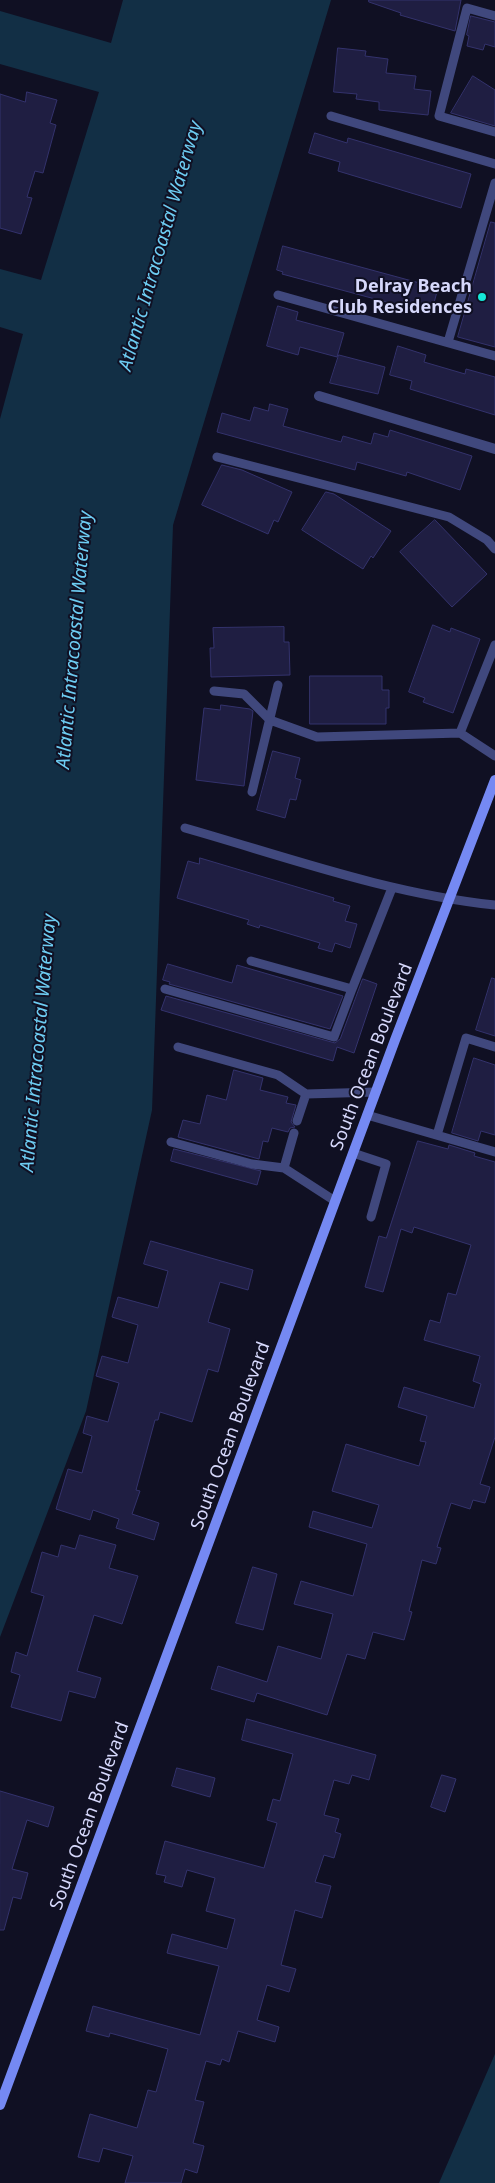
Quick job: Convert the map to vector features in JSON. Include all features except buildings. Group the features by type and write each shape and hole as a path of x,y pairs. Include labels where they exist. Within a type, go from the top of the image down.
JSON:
{"main road":[{"name":"South Ocean Boulevard","path":"0,2105 353,1153 449,900 493,793 495,780"}],"street":[{"path":"319,396 495,449"}],"lane":[{"path":"495,16 467,8 439,116 495,132"},
{"path":"332,116 495,164"},
{"path":"448,342 495,183"},
{"path":"278,295 495,356"},
{"path":"217,457 449,517 487,540 495,549"},
{"path":"460,733 495,645"},
{"path":"252,792 278,685"},
{"path":"214,691 244,694 270,720 317,736 460,733 495,756"},
{"path":"185,828 392,888 449,900 495,905"},
{"path":"165,989 334,1038 392,888"},
{"path":"251,961 352,989"},
{"path":"437,1135 466,1038 495,1047"},
{"path":"178,1047 278,1075 306,1094 376,1092"},
{"path":"297,1121 306,1094"},
{"path":"367,1116 495,1152"},
{"path":"284,1168 294,1133"},
{"path":"171,1142 252,1164 284,1168 335,1201"},
{"path":"353,1153 386,1164 370,1217"}],"water":[{"name":"Atlantic Intracoastal Waterway","path":"123,0 331,0 173,525 152,1110 86,1411 0,1637 0,419 23,334 0,327 0,269 41,280 99,92 0,64 0,11 111,43"},
{"path":"495,2054 495,2183 439,2183"}],"place":[{"name":"Delray Beach Club Residences","path":"482,297"}]}
